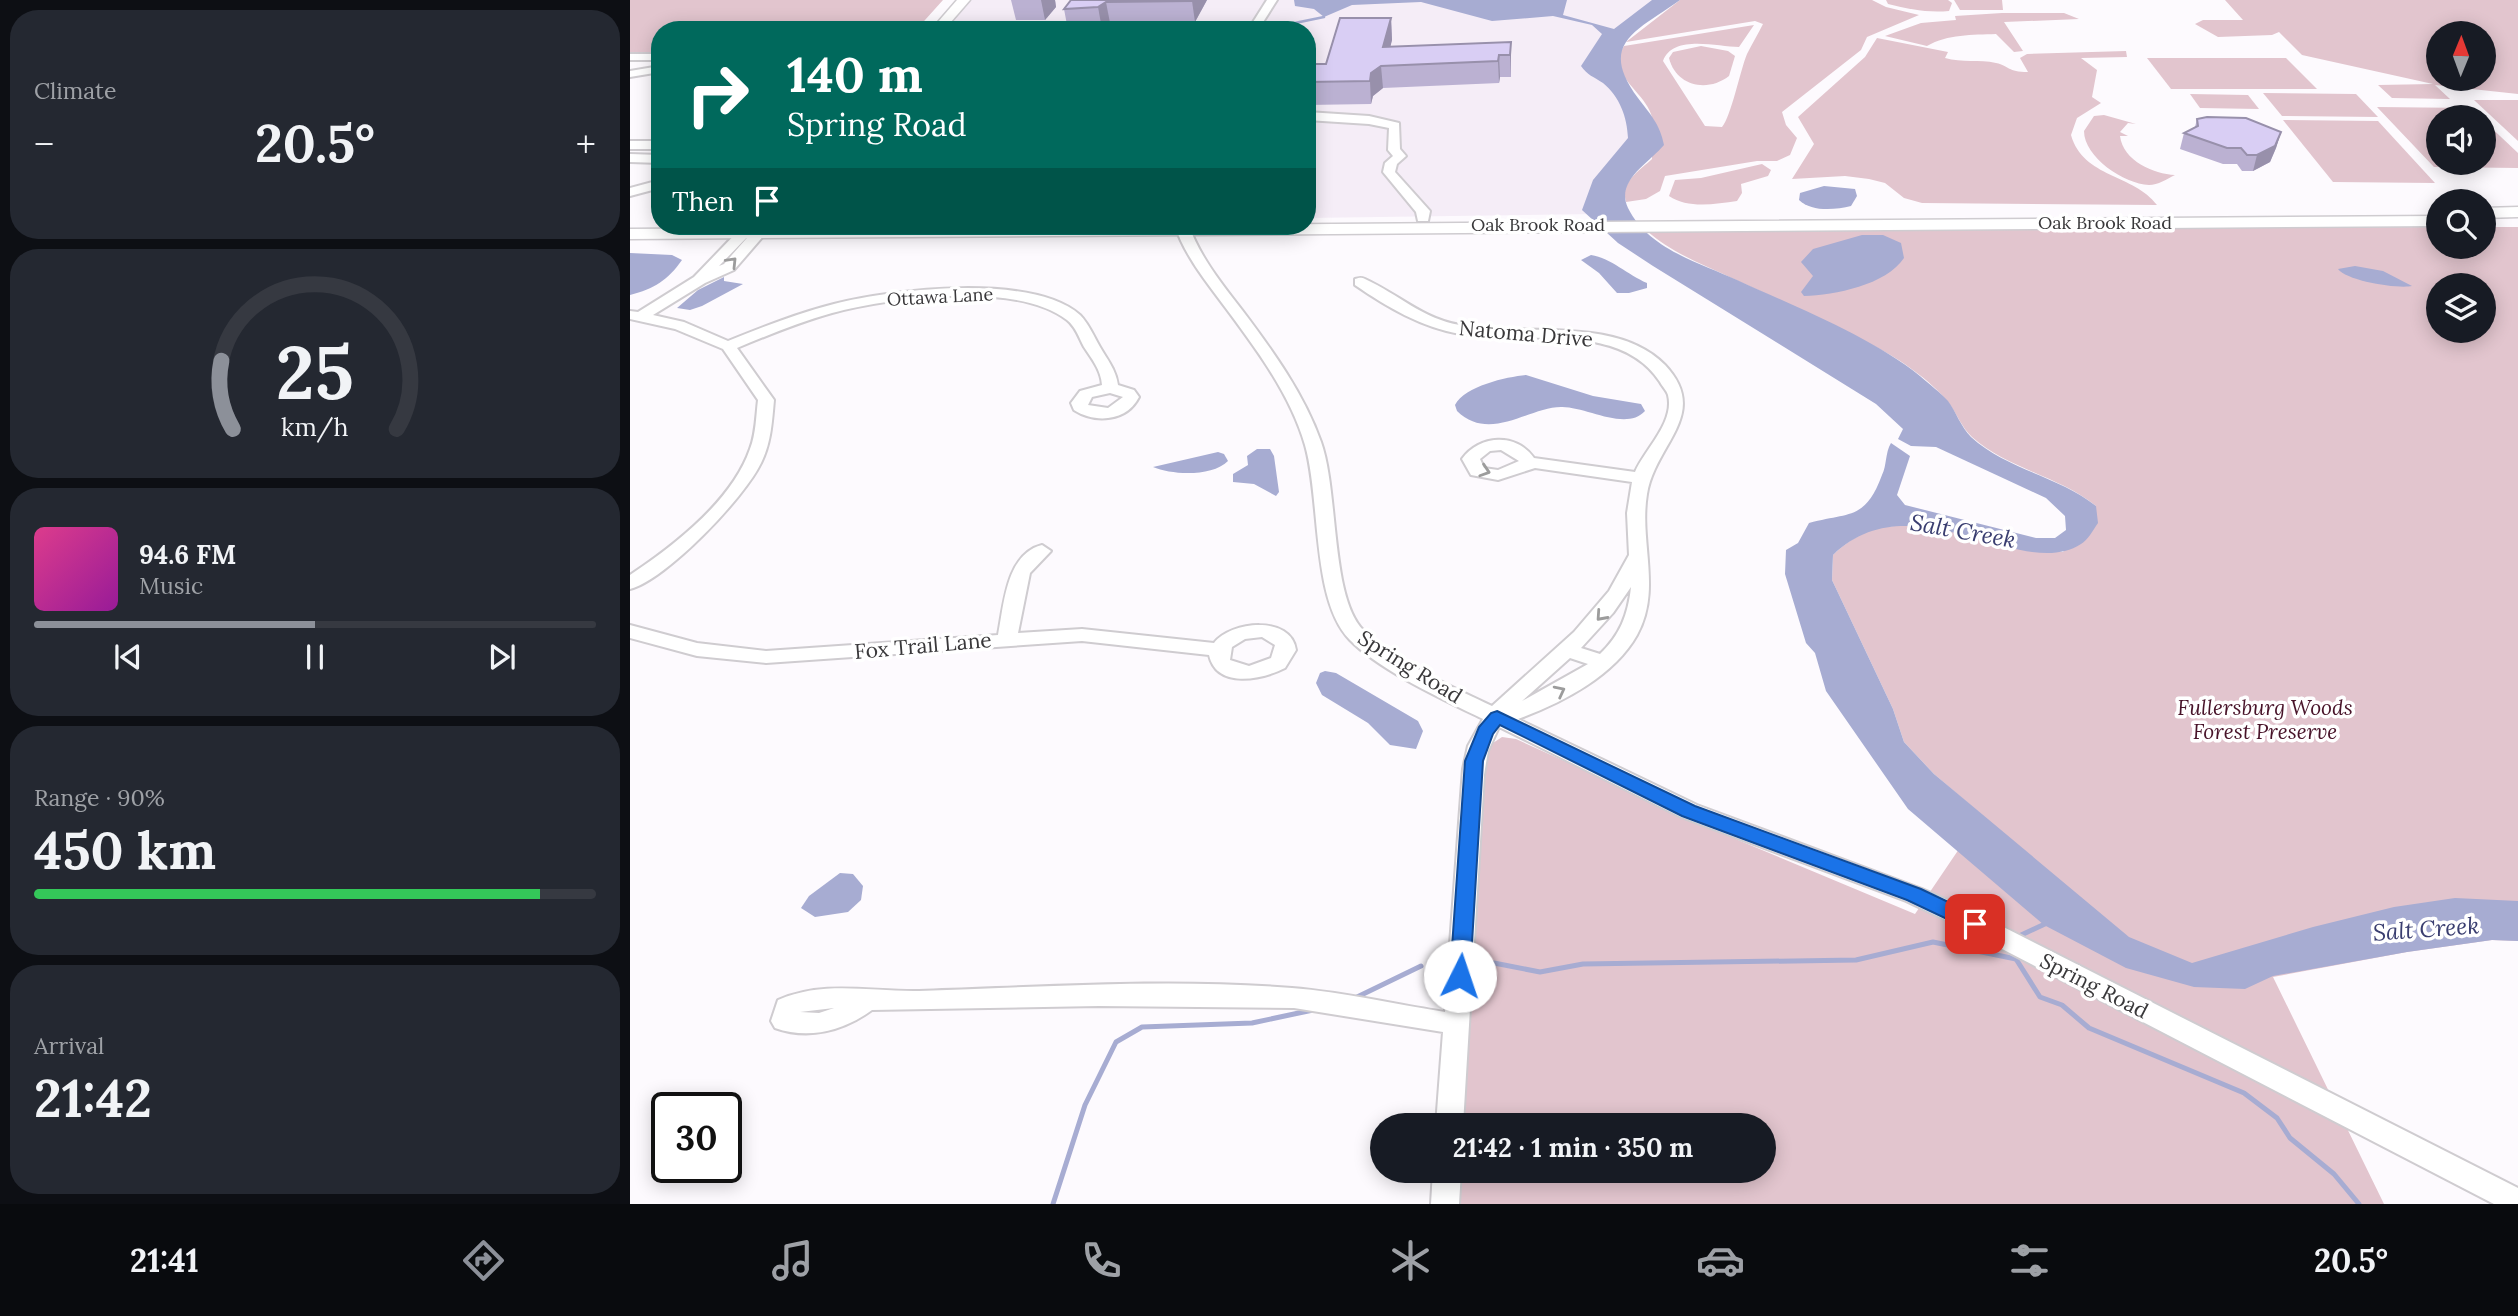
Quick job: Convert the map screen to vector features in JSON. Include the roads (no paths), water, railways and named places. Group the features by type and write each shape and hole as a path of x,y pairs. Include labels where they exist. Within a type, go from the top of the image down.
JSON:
{"main road":[{"path":"932,21 950,0"},
{"path":"947,21 964,0"},
{"path":"2496,213 2518,212"},
{"name":"Oak Brook Road","path":"1316,225 2426,213"},
{"name":"Oak Brook Road","path":"1316,219 1564,221"},
{"name":"Oak Brook Road","path":"1658,220 2426,221"},
{"path":"2496,221 2518,221"}],"street":[{"path":"1259,21 1272,0"},
{"path":"630,57 651,57"},
{"path":"630,74 651,70"},
{"path":"1316,117 1369,120 1395,126 1394,150 1400,156 1391,163 1389,172 1423,211 1423,218"},
{"path":"630,145 651,145"},
{"path":"630,158 651,159"},
{"path":"630,192 651,186"},
{"path":"636,316 700,279 729,267 751,235"},
{"name":"Spring Road","path":"1186,235 1207,273 1268,355 1311,436 1323,483 1336,602 1345,621 1356,635 1387,658 1497,717 1689,811 1914,895 1958,915 2518,1202"},
{"name":"Natoma Drive","path":"1360,282 1408,311 1448,327 1494,333 1572,335 1638,353 1665,374 1676,394 1678,404 1674,421 1641,478 1634,525 1639,603 1633,623 1605,663 1590,675 1527,710 1497,717"},
{"name":"Ottawa Lane","path":"728,345 814,314 865,302 946,294 1012,295 1046,302 1074,317 1108,376 1110,388"},
{"path":"630,583 660,565 736,490 759,450 766,400 728,345 695,330 636,316"},
{"path":"1529,463 1641,478"},
{"path":"1007,638 1021,571 1042,551"},
{"path":"1451,1113 1474,761 1485,732 1507,703 1567,650 1612,604 1636,558"},
{"name":"Fox Trail Lane","path":"630,631 655,641 719,654 766,657 1007,638 1082,635 1219,650"},
{"path":"1567,650 1605,663"},
{"path":"867,1000 887,1002 1088,996 1241,996 1322,1002 1457,1024"},
{"path":"1445,1204 1446,1183"}],"water":[{"name":"Salt Creek","path":"1294,0 1567,0 1563,15 1614,29 1652,0 1680,0 1637,30 1622,51 1621,64 1626,79 1657,125 1664,145 1636,173 1626,189 1628,208 1637,222 1648,234 1676,253 1879,348 1942,394 1967,433 1985,448 2066,487 2096,506 2098,523 2088,537 2081,544 2056,553 2028,551 1930,528 1897,526 1864,534 1833,555 1832,580 1893,709 1904,742 1934,774 2129,937 2192,963 2313,927 2394,907 2455,898 2518,901 2518,941 2492,940 2407,952 2273,976 2245,989 2194,987 2126,968 2044,925 1908,809 1826,691 1815,653 1806,643 1785,574 1786,550 1798,543 1809,523 1845,515 1862,508 1876,490 1891,443 1910,456 1897,495 1905,505 2036,538 2055,538 2066,530 2065,516 2046,498 1936,447 1911,446 1898,439 1903,429 1876,404 1618,243 1582,210 1593,180 1628,138 1624,115 1618,101 1603,83 1581,66 1602,34 1592,25 1553,16 1492,21 1421,2 1352,5 1324,17 1314,9 1295,6"},
{"path":"1824,186 1855,189 1857,196 1851,206 1831,209 1810,207 1799,200 1800,193"},
{"path":"1862,235 1883,235 1901,243 1904,258 1896,267 1873,282 1845,291 1804,296 1801,292 1813,276 1801,262 1813,249"},
{"path":"630,253 672,255 682,260 660,283 630,295"},
{"path":"1591,255 1606,260 1647,283 1647,288 1617,293 1599,273 1581,260"},
{"path":"2355,266 2383,271 2412,286 2373,283 2351,277 2338,269"},
{"path":"724,277 724,281 743,284 702,306 690,310 677,308 698,290"},
{"path":"1526,375 1593,396 1641,404 1645,411 1637,417 1616,419 1561,407 1496,424 1483,424 1470,420 1457,411 1455,405 1460,398 1477,388 1497,380"},
{"path":"1257,449 1270,449 1274,456 1279,492 1276,496 1254,484 1233,482 1233,474 1248,465 1247,456"},
{"path":"1218,452 1224,454 1228,461 1212,470 1181,473 1153,467"},
{"path":"1320,673 1336,673 1418,721 1423,731 1416,749 1390,745 1368,723 1322,695 1316,683"},
{"path":"840,873 853,874 863,886 861,900 848,912 815,917 801,908 809,896"}],"waterway":[{"path":"1305,21 1324,17"},
{"path":"2019,936 2047,923"},
{"path":"1494,963 1540,972 1583,964 1856,960 1933,942 2016,959 2040,997 2062,1005 2089,1028 2244,1093 2277,1118 2290,1138 2334,1174 2359,1204"},
{"path":"1355,998 1421,966"},
{"path":"1053,1204 1085,1105 1116,1042 1142,1027 1252,1023 1313,1010"}],"park label":[{"name":"Fullersburg Woods Forest Preserve","path":"2265,720"}]}
